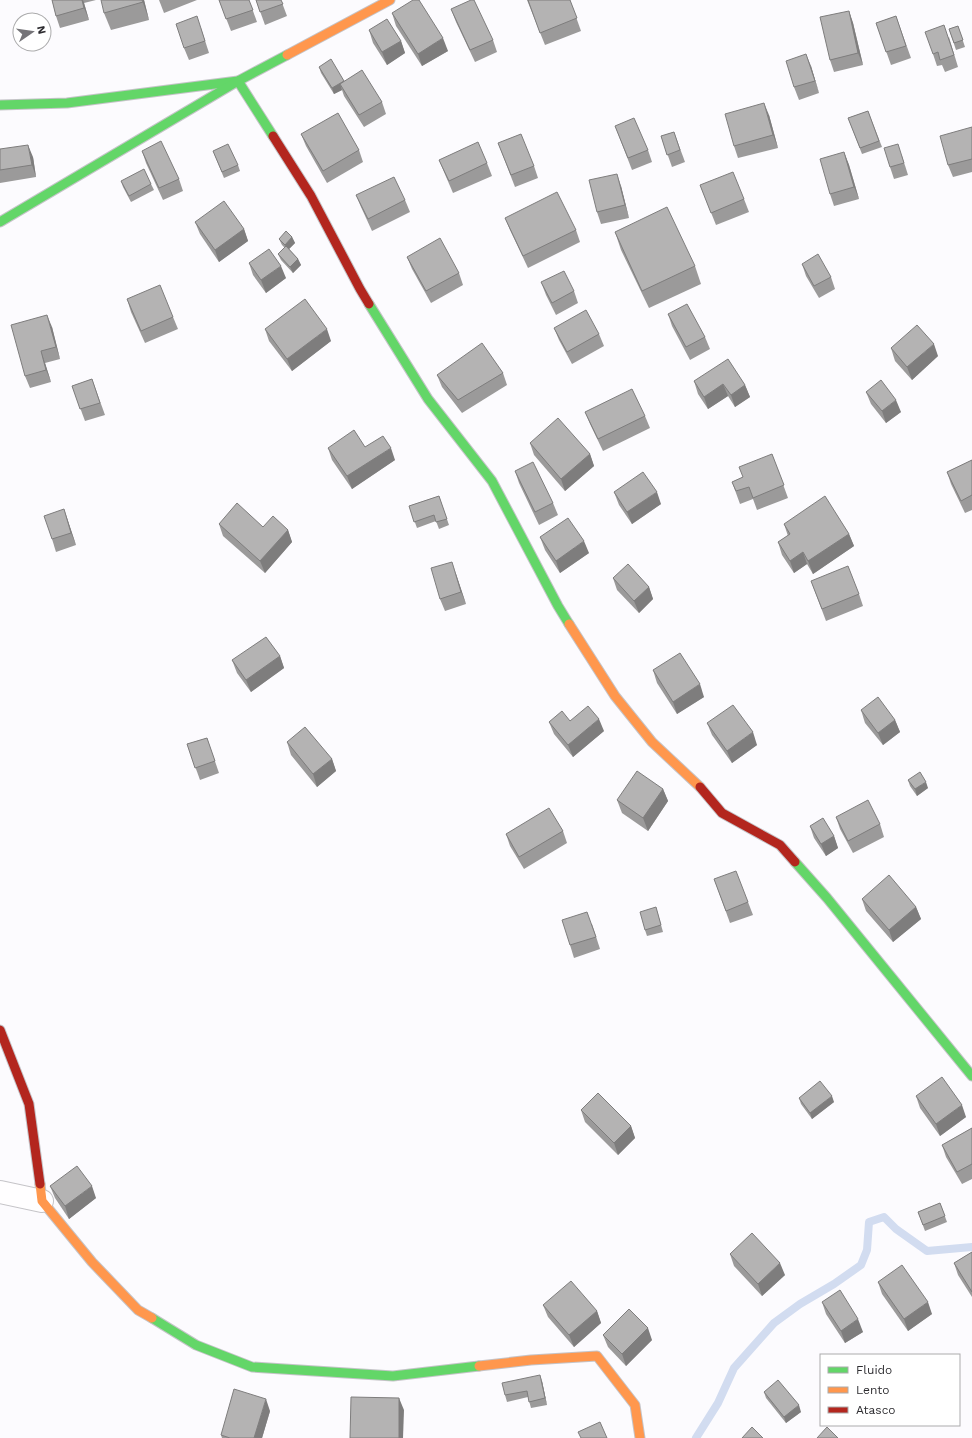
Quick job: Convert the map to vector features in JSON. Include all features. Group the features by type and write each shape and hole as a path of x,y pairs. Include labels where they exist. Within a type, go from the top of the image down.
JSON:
{"street":[{"path":"0,222 238,81 390,0"},
{"path":"0,105 67,103 238,81"},
{"path":"238,81 311,196 360,289 428,399 492,481 558,606 615,696 652,742 700,787 722,813 780,845 827,898 972,1076"},
{"path":"0,1030 29,1104 42,1201 92,1262 138,1310 196,1345 252,1367 393,1376 531,1360 597,1356 635,1405 640,1438"},
{"path":"0,1192 42,1201"}],"building":[{"path":"52,0 82,0 84,8 56,16"},
{"path":"101,0 142,0 143,2 104,13"},
{"path":"219,0 249,0 253,10 226,19"},
{"path":"256,0 281,0 283,4 260,12"},
{"path":"413,0 419,0 443,38 418,54 392,13"},
{"path":"474,0 493,40 470,50 451,9"},
{"path":"528,0 570,0 577,18 540,33"},
{"path":"849,11 858,53 830,60 820,17"},
{"path":"197,16 205,41 184,48 176,24"},
{"path":"896,16 906,46 886,52 876,23"},
{"path":"387,19 401,41 382,52 369,30"},
{"path":"944,25 954,55 940,60 938,52 933,54 925,32"},
{"path":"958,26 963,40 954,43 949,29"},
{"path":"806,54 815,81 794,87 786,61"},
{"path":"331,59 344,81 332,88 319,67"},
{"path":"362,70 382,102 359,115 340,84"},
{"path":"764,103 773,135 734,146 725,114"},
{"path":"868,111 879,141 860,148 848,118"},
{"path":"338,113 359,150 323,171 301,134"},
{"path":"634,118 648,150 628,158 615,126"},
{"path":"972,127 972,159 948,165 940,136"},
{"path":"674,132 680,150 667,155 661,136"},
{"path":"521,134 534,166 511,175 498,143"},
{"path":"161,141 179,179 159,188 142,151"},
{"path":"478,142 487,163 449,181 439,160"},
{"path":"228,144 238,165 222,172 213,151"},
{"path":"898,144 904,163 890,167 884,148"},
{"path":"28,145 32,165 0,170 0,149"},
{"path":"844,152 854,187 830,194 820,159"},
{"path":"144,169 151,184 129,196 121,181"},
{"path":"733,172 744,199 711,213 700,185"},
{"path":"617,174 625,205 597,212 589,180"},
{"path":"394,177 405,200 368,219 356,195"},
{"path":"557,192 576,230 523,256 505,218"},
{"path":"224,201 244,229 215,250 195,222"},
{"path":"667,207 695,266 642,291 615,232"},
{"path":"286,231 292,237 285,245 279,239"},
{"path":"440,238 459,273 426,291 407,257"},
{"path":"286,246 298,259 290,267 278,254"},
{"path":"269,249 281,266 261,280 249,263"},
{"path":"818,254 831,277 814,286 802,264"},
{"path":"564,271 574,291 552,303 541,282"},
{"path":"160,285 173,317 141,331 127,299"},
{"path":"305,299 327,329 287,359 265,329"},
{"path":"687,304 705,337 686,347 668,314"},
{"path":"586,310 599,334 567,352 554,328"},
{"path":"47,315 56,347 41,351 46,370 25,376 11,325"},
{"path":"917,325 934,344 907,367 891,348"},
{"path":"482,343 503,373 458,400 437,375"},
{"path":"728,359 745,385 731,395 723,384 704,397 694,381"},
{"path":"92,379 100,403 80,409 72,386"},
{"path":"881,380 896,400 882,411 866,392"},
{"path":"632,389 645,416 598,439 585,412"},
{"path":"558,418 590,454 561,479 530,443"},
{"path":"354,430 365,447 383,436 391,448 347,476 328,448"},
{"path":"772,454 784,485 753,498 749,487 736,491 732,482 743,477 739,467"},
{"path":"972,460 972,495 961,501 947,472"},
{"path":"533,462 553,503 535,512 515,471"},
{"path":"643,472 657,492 627,512 614,492"},
{"path":"439,496 447,519 436,522 434,515 414,522 409,506"},
{"path":"825,496 849,534 808,561 803,552 790,561 778,542 790,534 784,524"},
{"path":"237,503 263,527 273,516 288,530 260,561 219,524"},
{"path":"64,509 71,533 52,539 44,516"},
{"path":"568,518 584,541 556,561 540,537"},
{"path":"452,562 461,592 440,599 431,568"},
{"path":"628,564 649,587 634,601 613,578"},
{"path":"848,566 859,594 822,609 811,581"},
{"path":"266,637 280,656 246,680 232,660"},
{"path":"680,653 700,684 673,702 653,670"},
{"path":"878,697 895,720 878,733 861,710"},
{"path":"733,705 753,732 727,751 707,723"},
{"path":"588,706 599,719 568,745 549,722 562,711 570,721"},
{"path":"305,727 332,759 313,774 287,742"},
{"path":"207,738 215,761 195,768 187,744"},
{"path":"637,771 663,789 643,818 617,800"},
{"path":"920,772 926,782 915,789 908,780"},
{"path":"868,800 880,824 848,841 836,817"},
{"path":"549,808 563,831 519,857 506,834"},
{"path":"823,818 834,836 821,844 810,826"},
{"path":"736,871 748,902 726,911 714,879"},
{"path":"889,875 916,907 889,930 862,899"},
{"path":"656,907 661,925 645,930 640,912"},
{"path":"587,912 596,937 570,945 562,920"},
{"path":"942,1077 962,1105 936,1124 916,1096"},
{"path":"820,1081 832,1096 810,1113 799,1098"},
{"path":"598,1093 631,1126 614,1143 581,1110"},
{"path":"972,1128 972,1164 957,1172 942,1145"},
{"path":"77,1166 92,1186 65,1206 50,1186"},
{"path":"940,1203 945,1216 923,1225 918,1212"},
{"path":"752,1233 780,1263 758,1284 730,1254"},
{"path":"972,1252 972,1292 954,1263"},
{"path":"902,1265 928,1302 904,1319 878,1282"},
{"path":"571,1281 597,1311 569,1335 543,1305"},
{"path":"840,1290 858,1319 841,1331 822,1302"},
{"path":"629,1309 648,1328 622,1354 603,1335"},
{"path":"540,1375 545,1398 529,1402 527,1391 505,1395 502,1383"},
{"path":"778,1380 799,1405 784,1417 764,1392"},
{"path":"234,1389 266,1399 254,1438 230,1438 221,1435"},
{"path":"351,1397 399,1398 399,1438 350,1438"},
{"path":"600,1422 607,1438 581,1438 578,1432"},
{"path":"752,1427 763,1438 742,1438"},
{"path":"827,1427 838,1438 817,1438"}],"waterway":[{"path":"696,1438 718,1403 734,1368 774,1323 800,1304 834,1284 861,1265 867,1250 869,1222 884,1217 896,1229 927,1251 972,1247"}],"traffic: fast":[{"path":"0,105 67,103 238,81 287,55"},
{"path":"0,222 238,81 273,136"},
{"path":"369,304 428,399 492,481 569,624"},
{"path":"795,862 827,898 972,1076"},
{"path":"152,1318 196,1345 252,1367 393,1376 479,1366"}],"traffic: slow":[{"path":"287,55 390,0"},
{"path":"569,624 615,696 652,742 700,787"},
{"path":"40,1184 42,1201 92,1262 138,1310 152,1318"},
{"path":"479,1366 531,1360 597,1356 635,1405 640,1438"}],"traffic: jam":[{"path":"273,136 311,196 369,304"},
{"path":"700,787 722,813 780,845 795,862"},
{"path":"0,1030 29,1104 40,1184"}]}
